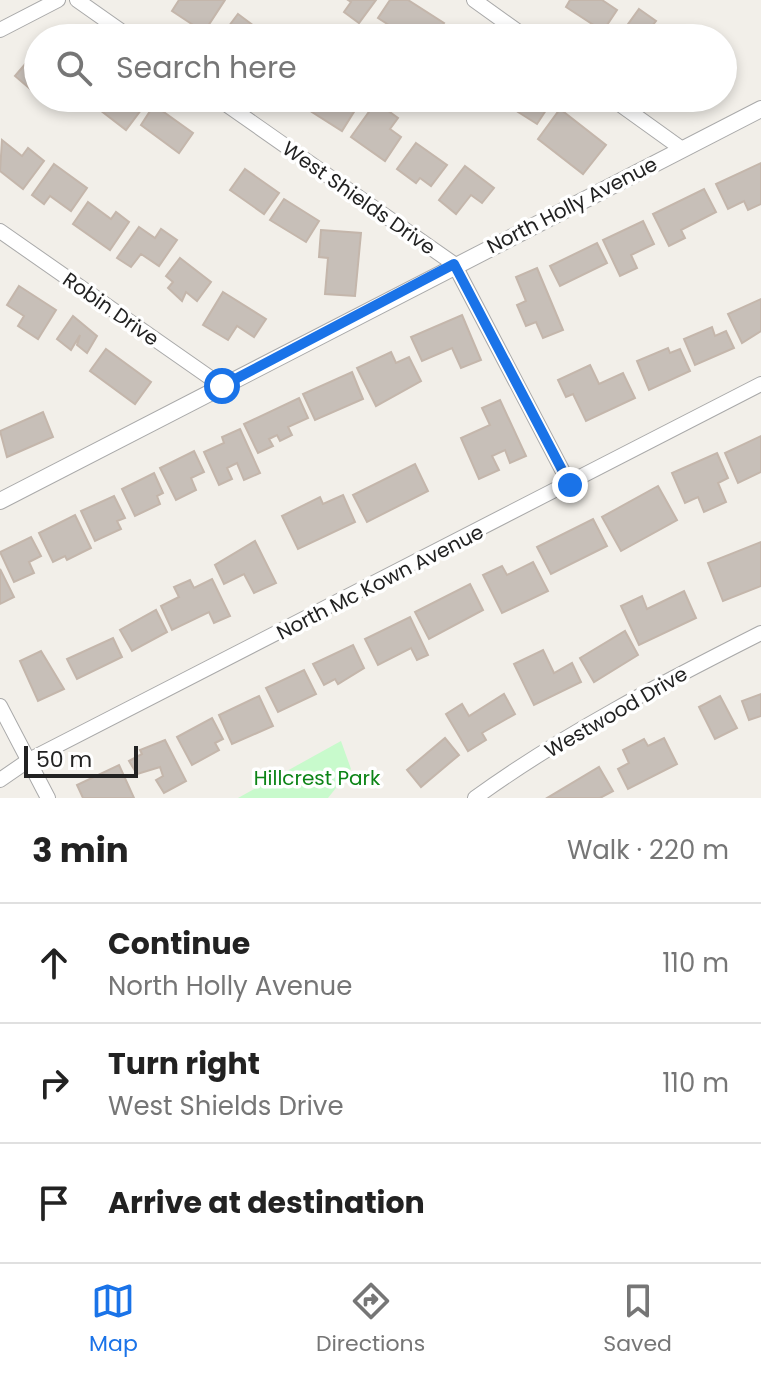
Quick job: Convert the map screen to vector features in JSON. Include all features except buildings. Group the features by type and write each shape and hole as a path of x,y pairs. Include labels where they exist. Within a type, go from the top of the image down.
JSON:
{"street":[{"path":"0,30 58,0"},
{"path":"77,0 111,24"},
{"path":"474,0 507,24"},
{"name":"North Holly Avenue","path":"0,501 454,264 761,109"},
{"name":"West Shields Drive","path":"237,112 454,264 570,485"},
{"path":"630,112 682,149"},
{"name":"Robin Drive","path":"0,231 222,386"},
{"name":"North Mc Kown Avenue","path":"0,780 29,760 570,485 761,384"},
{"name":"Westwood Drive","path":"475,798 510,773 684,672 761,633"},
{"path":"0,706 48,798"}],"green space":[{"name":"Hillcrest Park","path":"341,741 351,769 328,798 238,798"}],"route":[{"path":"222,386 454,264 570,485"}]}
